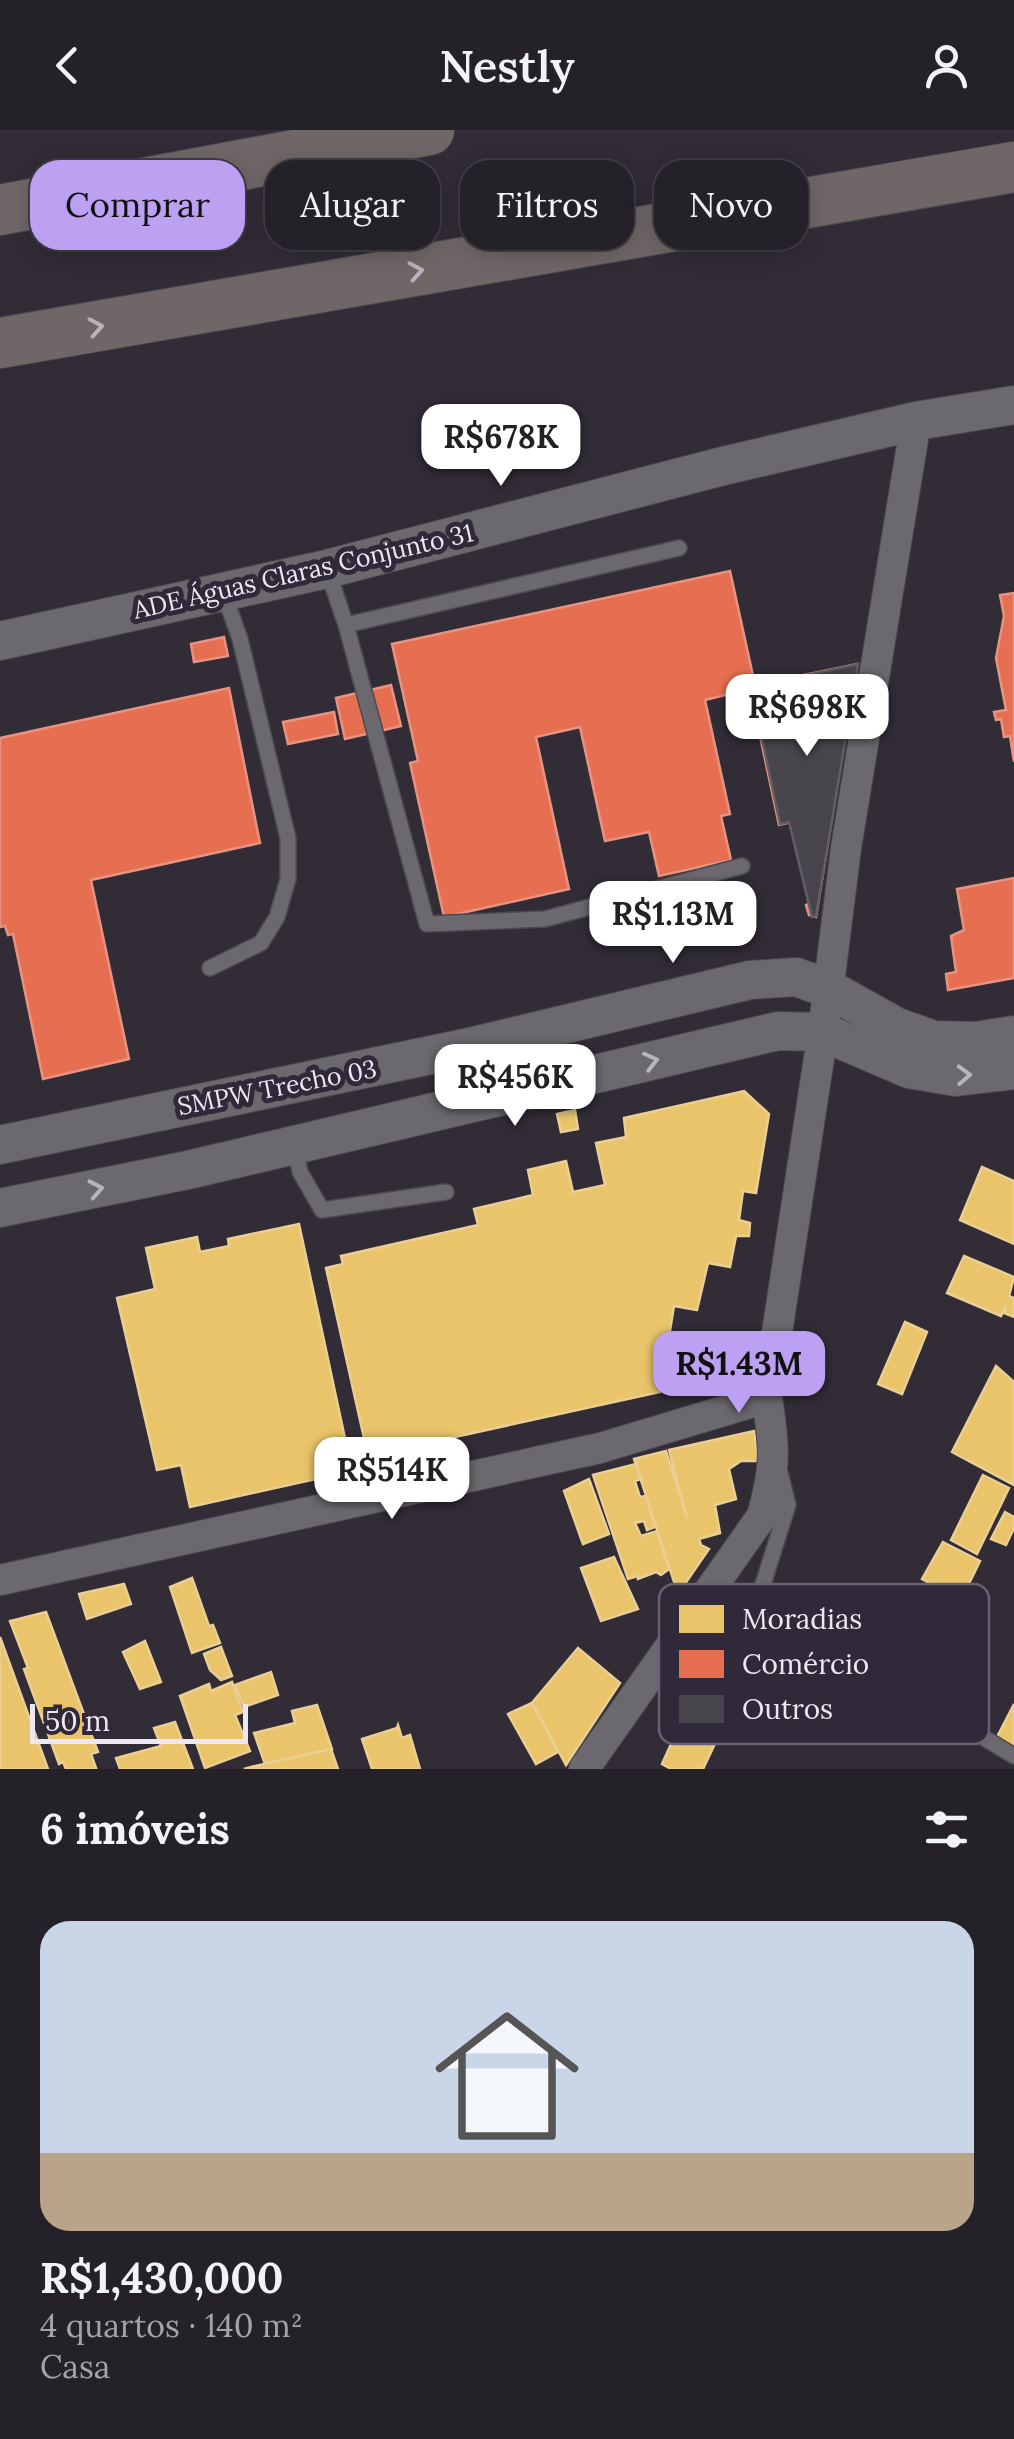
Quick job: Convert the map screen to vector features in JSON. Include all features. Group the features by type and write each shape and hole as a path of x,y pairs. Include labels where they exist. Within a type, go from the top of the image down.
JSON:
{"highway":[{"path":"0,210 427,130"},
{"path":"0,343 1014,166"}],"street":[{"name":"ADE Águas Claras Conjunto 31","path":"0,640 327,569 704,471 916,421 1014,405"},
{"path":"714,1584 762,1516 775,1452 767,1398 823,1032 846,848 916,421"},
{"name":"SMPW Trecho 03","path":"0,1146 474,1046 750,980 796,977 827,988 898,1027 934,1040 975,1041 1014,1036"},
{"path":"0,1208 188,1170 778,1031 823,1032 908,1068 956,1078 1014,1070"},
{"path":"474,1046 482,1102"},
{"path":"170,1108 188,1170"},
{"path":"0,1580 600,1448 767,1398"},
{"path":"584,1769 659,1662"}],"lane":[{"path":"346,625 679,548"},
{"path":"327,569 346,625 427,924 545,919 742,866"},
{"path":"210,968 262,943 277,917 288,879 288,838 240,639 223,593"},
{"path":"294,1144 300,1172 322,1210 446,1192"},
{"path":"763,1584 788,1505 775,1452"},
{"path":"989,1741 1014,1756"}],"building: Moradias":[{"path":"744,1091 769,1114 756,1193 743,1191 739,1220 750,1223 749,1236 736,1236 730,1267 708,1263 697,1310 674,1306 660,1392 368,1456 326,1268 343,1264 341,1256 478,1225 474,1209 533,1195 528,1170 566,1161 573,1192 605,1185 596,1143 626,1137 624,1118"},
{"path":"575,1110 578,1129 561,1132 557,1114"},
{"path":"982,1167 1014,1181 1014,1244 960,1220"},
{"path":"299,1224 352,1471 190,1507 181,1465 157,1470 117,1298 155,1289 146,1248 197,1237 200,1252 229,1246 228,1239"},
{"path":"964,1256 1014,1277 1009,1296 1014,1298 1014,1317 1004,1313 1006,1305 1001,1316 947,1293"},
{"path":"905,1322 927,1332 902,1394 878,1384"},
{"path":"996,1366 1014,1382 1014,1485 952,1452"},
{"path":"754,1431 758,1461 741,1461 729,1469 736,1499 715,1505 720,1533 699,1539 709,1549 685,1584 675,1584 634,1459 666,1451 687,1518 669,1450"},
{"path":"636,1464 641,1479 635,1481 640,1497 646,1496 655,1527 647,1530 644,1521 635,1523 641,1536 657,1531 669,1569 661,1575 656,1572 628,1579 593,1475"},
{"path":"983,1475 1009,1488 977,1554 951,1540"},
{"path":"589,1479 609,1534 583,1544 564,1491"},
{"path":"1005,1512 1014,1517 1014,1528 1006,1545 991,1539"},
{"path":"943,1542 980,1561 969,1584 931,1584 922,1579"},
{"path":"614,1557 638,1609 601,1621 581,1568"},
{"path":"192,1578 209,1626 213,1625 220,1643 192,1653 170,1587"},
{"path":"124,1584 131,1604 87,1619 79,1594"},
{"path":"46,1612 98,1752 91,1754 96,1768 93,1769 66,1769 63,1762 59,1764 24,1669 28,1668 10,1621"},
{"path":"0,1637 48,1769 0,1769"},
{"path":"145,1641 161,1682 140,1689 123,1652"},
{"path":"221,1647 232,1676 221,1680 210,1670 204,1654"},
{"path":"578,1648 620,1683 566,1765 532,1703"},
{"path":"271,1672 278,1695 244,1707 235,1685"},
{"path":"232,1682 243,1712 235,1715 250,1751 205,1768 180,1696 209,1684 211,1691"},
{"path":"532,1703 558,1752 536,1764 508,1714"},
{"path":"1014,1704 1014,1748 996,1739"},
{"path":"317,1705 332,1749 265,1764 254,1733 295,1723 292,1711"},
{"path":"175,1722 193,1769 120,1769 116,1758 161,1746 154,1728"},
{"path":"398,1725 402,1738 410,1735 420,1769 372,1769 362,1739"},
{"path":"671,1744 715,1744 703,1769 671,1769 662,1764"},
{"path":"331,1749 338,1769 244,1769 251,1767"}],"building: Comércio":[{"path":"730,571 755,685 857,664 816,917 809,915 806,905 809,904 791,822 779,825 750,689 705,700 730,814 721,816 731,860 659,876 649,832 605,841 580,727 536,737 569,889 444,917 410,763 418,761 392,644"},
{"path":"1014,593 1014,762 1010,736 1004,737 1001,719 996,720 994,712 1006,710 996,658 1004,616 1000,595"},
{"path":"224,637 228,656 194,662 191,644"},
{"path":"391,685 401,726 345,739 336,698"},
{"path":"229,688 260,843 91,880 129,1059 43,1079 13,934 8,935 5,926 0,927 0,738"},
{"path":"334,712 338,734 288,744 283,722"},
{"path":"1014,878 1014,978 948,990 946,974 956,972 951,936 964,930 957,889"}],"building: Outros":[{"path":"858,664 816,916 812,917 789,822 780,824 751,687"}]}
